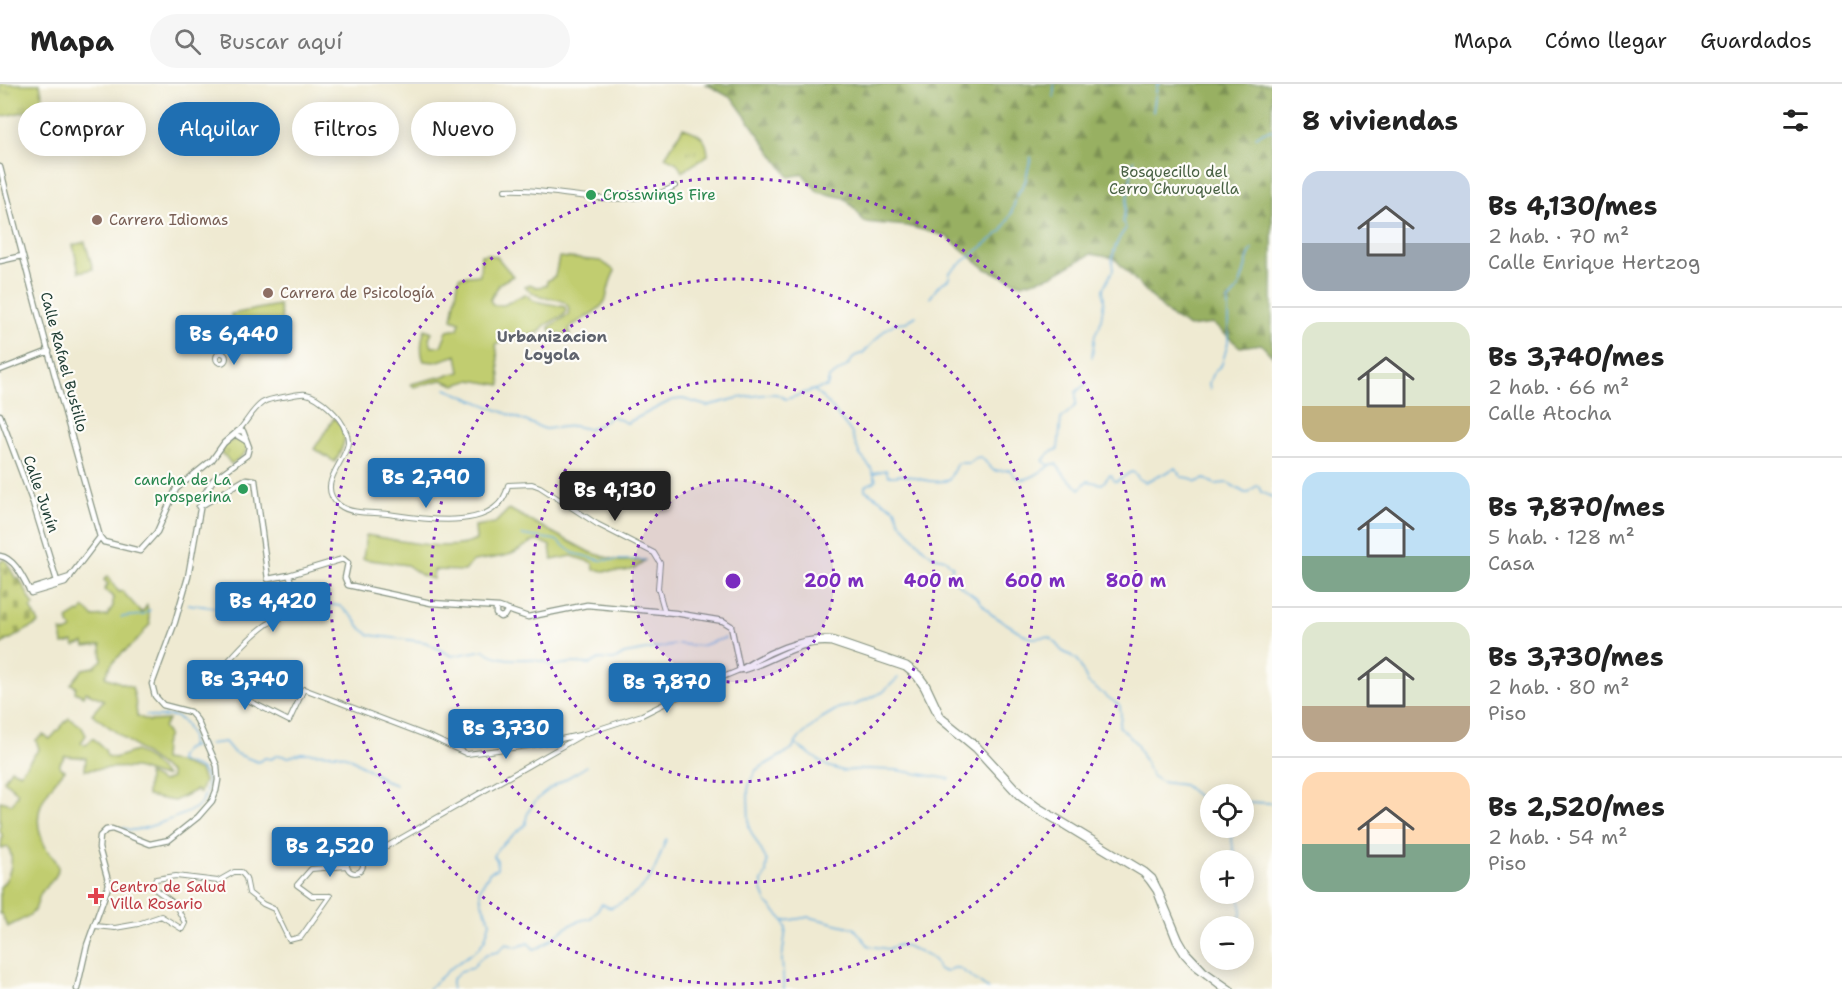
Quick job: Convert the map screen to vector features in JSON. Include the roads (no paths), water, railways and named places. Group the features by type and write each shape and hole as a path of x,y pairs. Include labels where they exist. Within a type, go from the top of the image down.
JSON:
{"main road":[{"name":"Calle Rafael Bustillo","path":"0,167 22,256 100,537"},
{"path":"0,261 22,256"},
{"path":"0,370 49,351"},
{"name":"Calle Junín","path":"0,415 33,503 57,581"},
{"path":"30,591 65,583 100,537 104,542 140,551 157,532 176,489 212,460 227,440 240,433 248,443 247,455 213,480 205,491 199,507 188,578 175,622 153,678 152,691 158,702 190,712 197,720 217,766 216,791 212,801 198,817 169,840 150,844 112,829 103,832 100,836 99,848 109,884 87,945 77,989"},
{"path":"199,507 246,478 255,480 268,579 290,575 343,559 348,563 345,578 348,585 431,603 496,607 533,617 587,605 664,613 727,623 733,632 740,670"},
{"path":"92,548 104,542"},
{"path":"0,556 12,561 30,591"},
{"path":"30,591 70,577"},
{"path":"496,607 496,614 500,617 504,616 507,611"},
{"path":"740,670 798,642 820,638 832,639 907,665 919,674 927,685 942,717 978,746 1022,794 1153,878 1187,952 1204,970 1231,989"},
{"path":"740,670 751,668 799,646 820,642 831,643 905,668 923,687 939,719 975,748 1019,797 1129,865 1149,880 1180,949 1194,966 1224,989"}],"street":[{"path":"505,190 525,189 632,199 675,186"},
{"path":"240,433 263,402 300,394 309,394 315,398 335,414 346,432 348,444 331,482 330,490 333,498 340,505 357,512 437,521 464,519 496,507 502,502 508,485 532,484 540,487 597,524 654,553 660,562 658,588 664,613"},
{"path":"290,575 294,590 290,610 281,619 266,625 210,681 289,721 304,689 433,738 466,754 528,746 584,734 642,715 694,689 740,670"},
{"path":"361,861 584,734"},
{"path":"357,857 361,861 362,868 358,872 351,872 347,866 348,861 357,857"},
{"path":"94,926 115,928 138,924 161,916 182,929 185,923 175,904 156,890 154,883 156,879 176,876 218,881 238,871 246,878 249,892 278,913 285,935 289,940 298,939 330,896 312,896 297,885 311,869 347,866"}],"waterway":[{"path":"1054,84 1054,97"},
{"path":"1153,112 1157,85 1160,84"},
{"path":"1256,137 1272,130"},
{"path":"930,298 939,285 949,279 950,272 1002,231 1025,182 1031,157"},
{"path":"1092,357 1095,334 1100,325 1104,301 1103,289 1113,270 1112,259 1115,248 1126,228 1123,222 1134,160"},
{"path":"1210,390 1209,383 1212,375 1222,364 1228,343 1228,301 1241,282 1252,249"},
{"path":"446,389 545,429 573,426 589,429 612,416 627,423 672,400 683,399 707,406 738,398 769,394 776,394 786,399 827,387 829,378 847,366 855,356 863,353 884,331 895,323 906,322 916,316"},
{"path":"1049,465 1043,461 1049,453 1058,449 1061,419 1076,405 1076,392 1087,383"},
{"path":"809,392 814,390 828,403 851,432 860,455 871,468 876,480 865,486 865,490 895,509 900,522 924,549 933,556 945,559 953,567 949,574 950,578 977,598 991,614 1028,637 1051,638 1062,651 1077,659 1088,683 1120,706 1119,726 1136,743 1152,776 1161,782 1184,785 1200,798"},
{"path":"874,473 886,470 888,475 892,476 902,475 943,481 949,480 957,463 969,463 981,457 994,471 1010,470 1019,479 1030,478 1052,464 1056,464 1080,489 1087,481 1102,484 1110,475 1114,481 1117,481 1131,472 1145,482 1176,468 1181,477 1190,478 1196,482 1205,479 1215,484 1228,483 1245,493 1256,486 1261,492 1272,497"},
{"path":"522,535 556,540 573,553 600,560 645,560"},
{"path":"223,616 273,598 280,599 284,606 288,607"},
{"path":"188,604 216,608 219,612"},
{"path":"294,608 301,610 327,604 340,606 370,635 425,642 452,656 484,650 498,657 545,661 551,666 571,663 591,664 599,659 614,660 624,654 679,644 700,646 725,638"},
{"path":"121,617 143,615 150,610"},
{"path":"784,989 782,959 786,928 784,921 767,903 762,890 767,861 749,828 748,790 750,782 756,770 791,750 800,737 822,718 839,708 855,705 883,692 898,678"},
{"path":"146,715 175,716 191,735 190,746"},
{"path":"209,744 225,742 234,753 258,762 278,755 289,757 301,753 337,754 349,757 396,785"},
{"path":"795,744 827,766 843,771 896,770 950,779"},
{"path":"122,828 131,830 145,828 175,818 197,807 206,791 206,777 199,768 179,761 184,750 203,745"},
{"path":"428,989 451,968 479,948 485,939 490,922 481,901 480,889 490,872 497,869 497,860 494,856 498,848 526,824 527,814 539,797 587,766"},
{"path":"1254,802 1272,803"},
{"path":"1232,838 1234,850"},
{"path":"452,989 452,980 461,971 473,968 483,957 498,952 506,944 517,947 528,943 534,949 545,944 565,928 581,920 590,919 602,904 610,908 633,895 653,873 666,839"},
{"path":"1240,904 1240,916"},
{"path":"785,921 809,917 854,928 869,946 888,949 899,945 907,946 930,957 935,961 938,969 946,972 959,968 988,989"}],"place":[{"name":"Crosswings Fire","path":"591,195"},
{"name":"Carrera Idiomas","path":"97,220"},
{"name":"Carrera de Psicología","path":"268,293"},
{"name":"cancha de La prosperina","path":"243,489"},
{"name":"Centro de Salud Villa Rosario","path":"96,896"}],"district":[{"name":"Urbanizacion Loyola","path":"552,345"}],"park label":[{"name":"Bosquecillo del Cerro Churuquella","path":"1174,180"}]}
